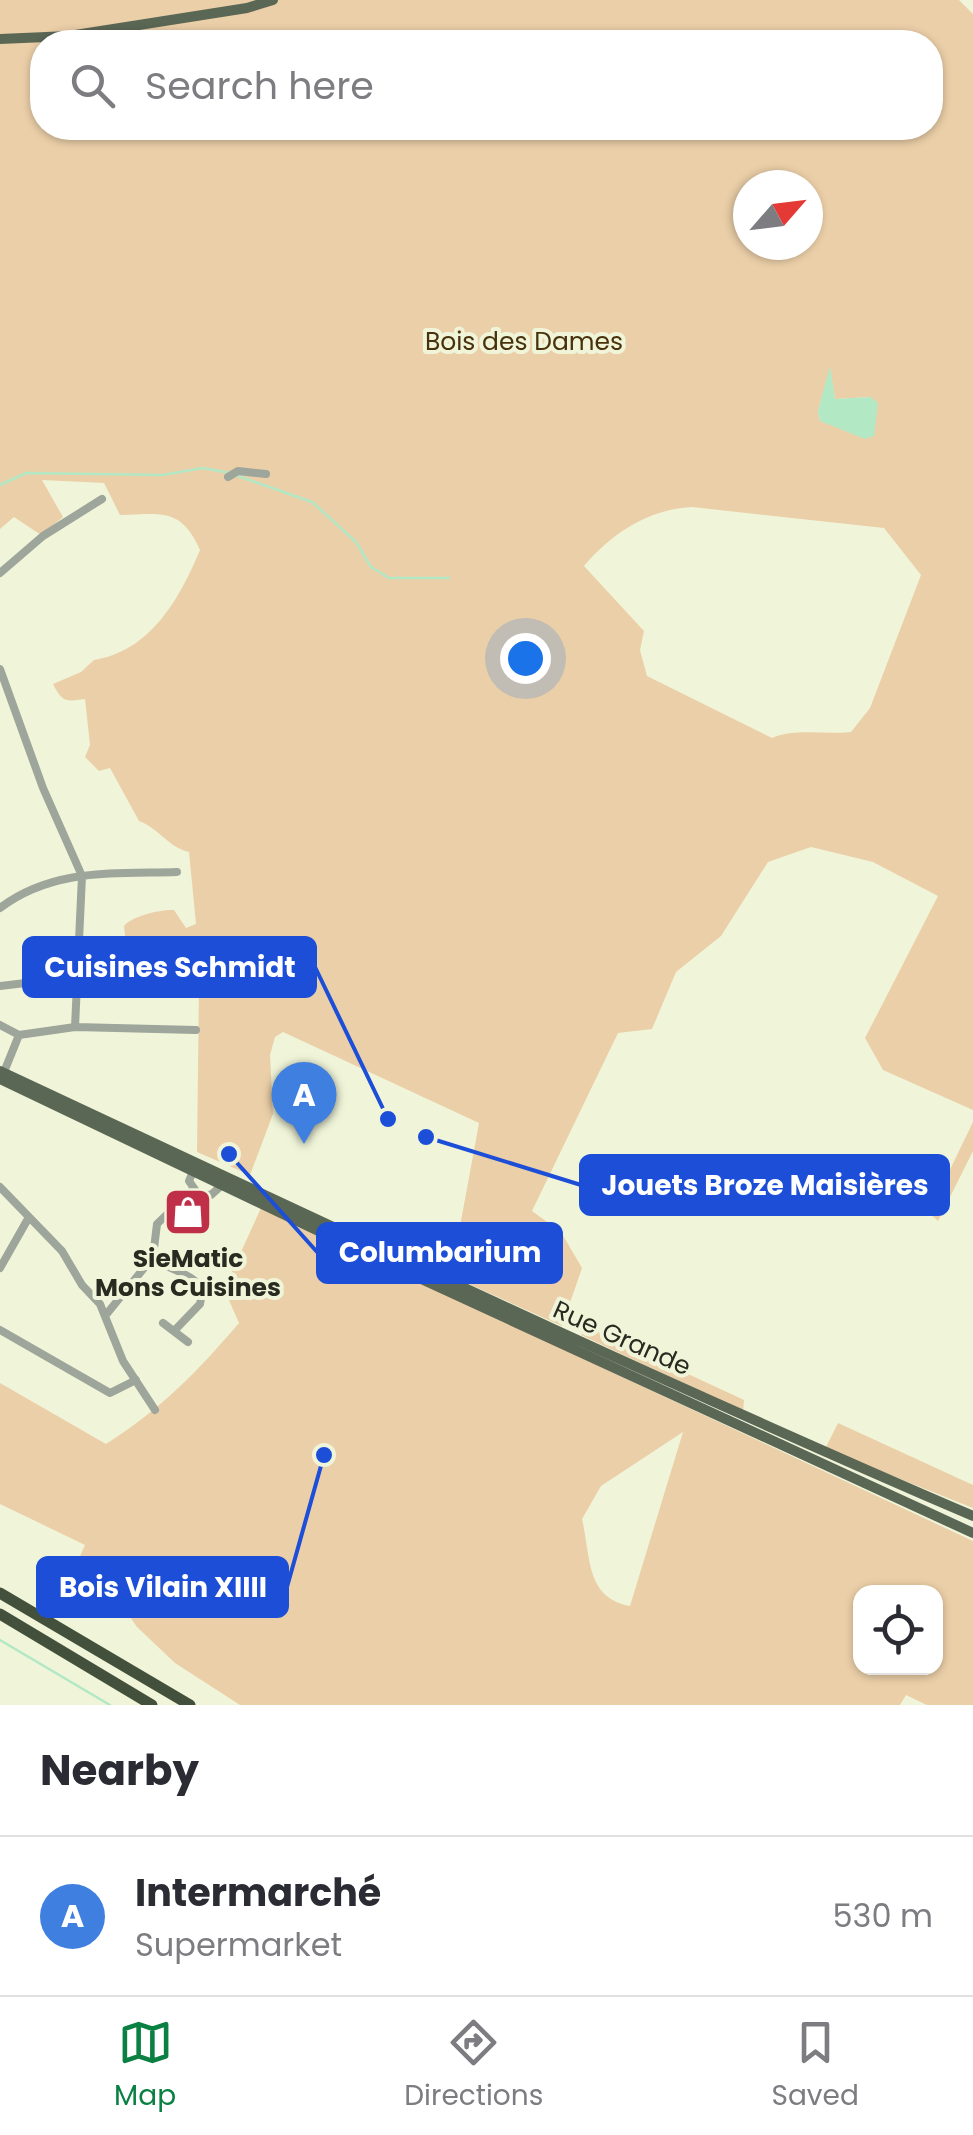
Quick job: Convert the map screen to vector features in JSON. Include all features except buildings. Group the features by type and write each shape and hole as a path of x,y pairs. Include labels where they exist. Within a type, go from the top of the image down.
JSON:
{"highway":[{"path":"0,1593 190,1705"},
{"path":"0,1614 152,1705"}],"main road":[{"path":"112,30 183,20 273,0"},
{"path":"0,39 30,38"},
{"name":"Rue Grande","path":"1,1074 796,1442 973,1516"},
{"name":"Rue Grande","path":"1,1074 190,1170 973,1533"}],"street":[{"path":"231,474 266,474"},
{"path":"0,573 55,528 102,500"},
{"path":"0,668 38,773 82,876 75,1027"},
{"path":"0,908 28,889 82,876 177,872"},
{"path":"0,986 76,977"},
{"path":"0,1025 20,1036 75,1027 196,1030"},
{"path":"1,1074 20,1036"},
{"path":"192,1190 190,1170 202,1165"},
{"path":"192,1190 208,1196 222,1185"},
{"path":"0,1187 62,1251 105,1316 155,1410"},
{"path":"105,1316 153,1257 158,1224 192,1190"},
{"path":"0,1268 28,1216"},
{"path":"153,1257 194,1278 200,1288 200,1304 174,1331"},
{"path":"164,1323 188,1342"},
{"path":"0,1330 110,1393 136,1380"}],"green space":[{"name":"Bois des Dames","path":"0,0 959,0 973,14 973,1110 883,1070 865,1038 938,896 873,862 811,847 768,862 721,936 676,972 652,1029 618,1033 532,1211 561,1232 582,1268 562,1326 460,1280 466,1262 461,1221 479,1123 283,1032 275,1037 270,1055 273,1114 250,1175 197,1152 199,986 131,988 124,926 140,916 169,910 174,910 186,928 196,924 189,852 139,821 110,768 99,771 85,757 90,745 85,699 65,699 53,684 81,672 94,660 131,646 147,634 172,604 200,550 185,526 168,516 120,515 104,483 42,480 63,517 41,535 14,517 0,529","holes":["830,369 835,399 871,397 841,428 820,421 818,411","692,507 884,528 921,575 870,708 851,732 800,732 772,738 647,676 640,650 644,631 584,566 632,525 676,509"]},
{"path":"973,1122 973,1151 938,1221 929,1213"},
{"path":"261,1208 973,1541 973,1705 927,1705 906,1695 900,1705 240,1705 175,1663 137,1627 108,1585 93,1579 77,1563 85,1545 0,1504 0,1383 106,1444 177,1389 239,1323 224,1289","holes":["683,1432 630,1606 605,1595 598,1585 582,1519 601,1486"]},
{"path":"587,1327 744,1400 743,1411 581,1335"},
{"path":"838,1423 973,1485 973,1508 825,1449"}],"shaded area":[{"path":"830,366 835,399 871,397 878,403 874,436 865,439 820,421 818,411"}],"waterway":[{"path":"0,485 26,473 163,475 202,468 231,473"},
{"path":"238,476 312,502 356,542 371,567 389,578 449,578"},
{"path":"0,1640 110,1705"}],"place":[{"name":"Cuisines Schmidt","path":"388,1119"},
{"name":"Jouets Broze Maisières","path":"426,1137"},
{"name":"Intermarché","path":"304,1144"},
{"name":"Columbarium","path":"229,1154"},
{"name":"SieMatic Mons Cuisines","path":"188,1212"},
{"name":"Bois Vilain XIIII","path":"324,1455"}]}
